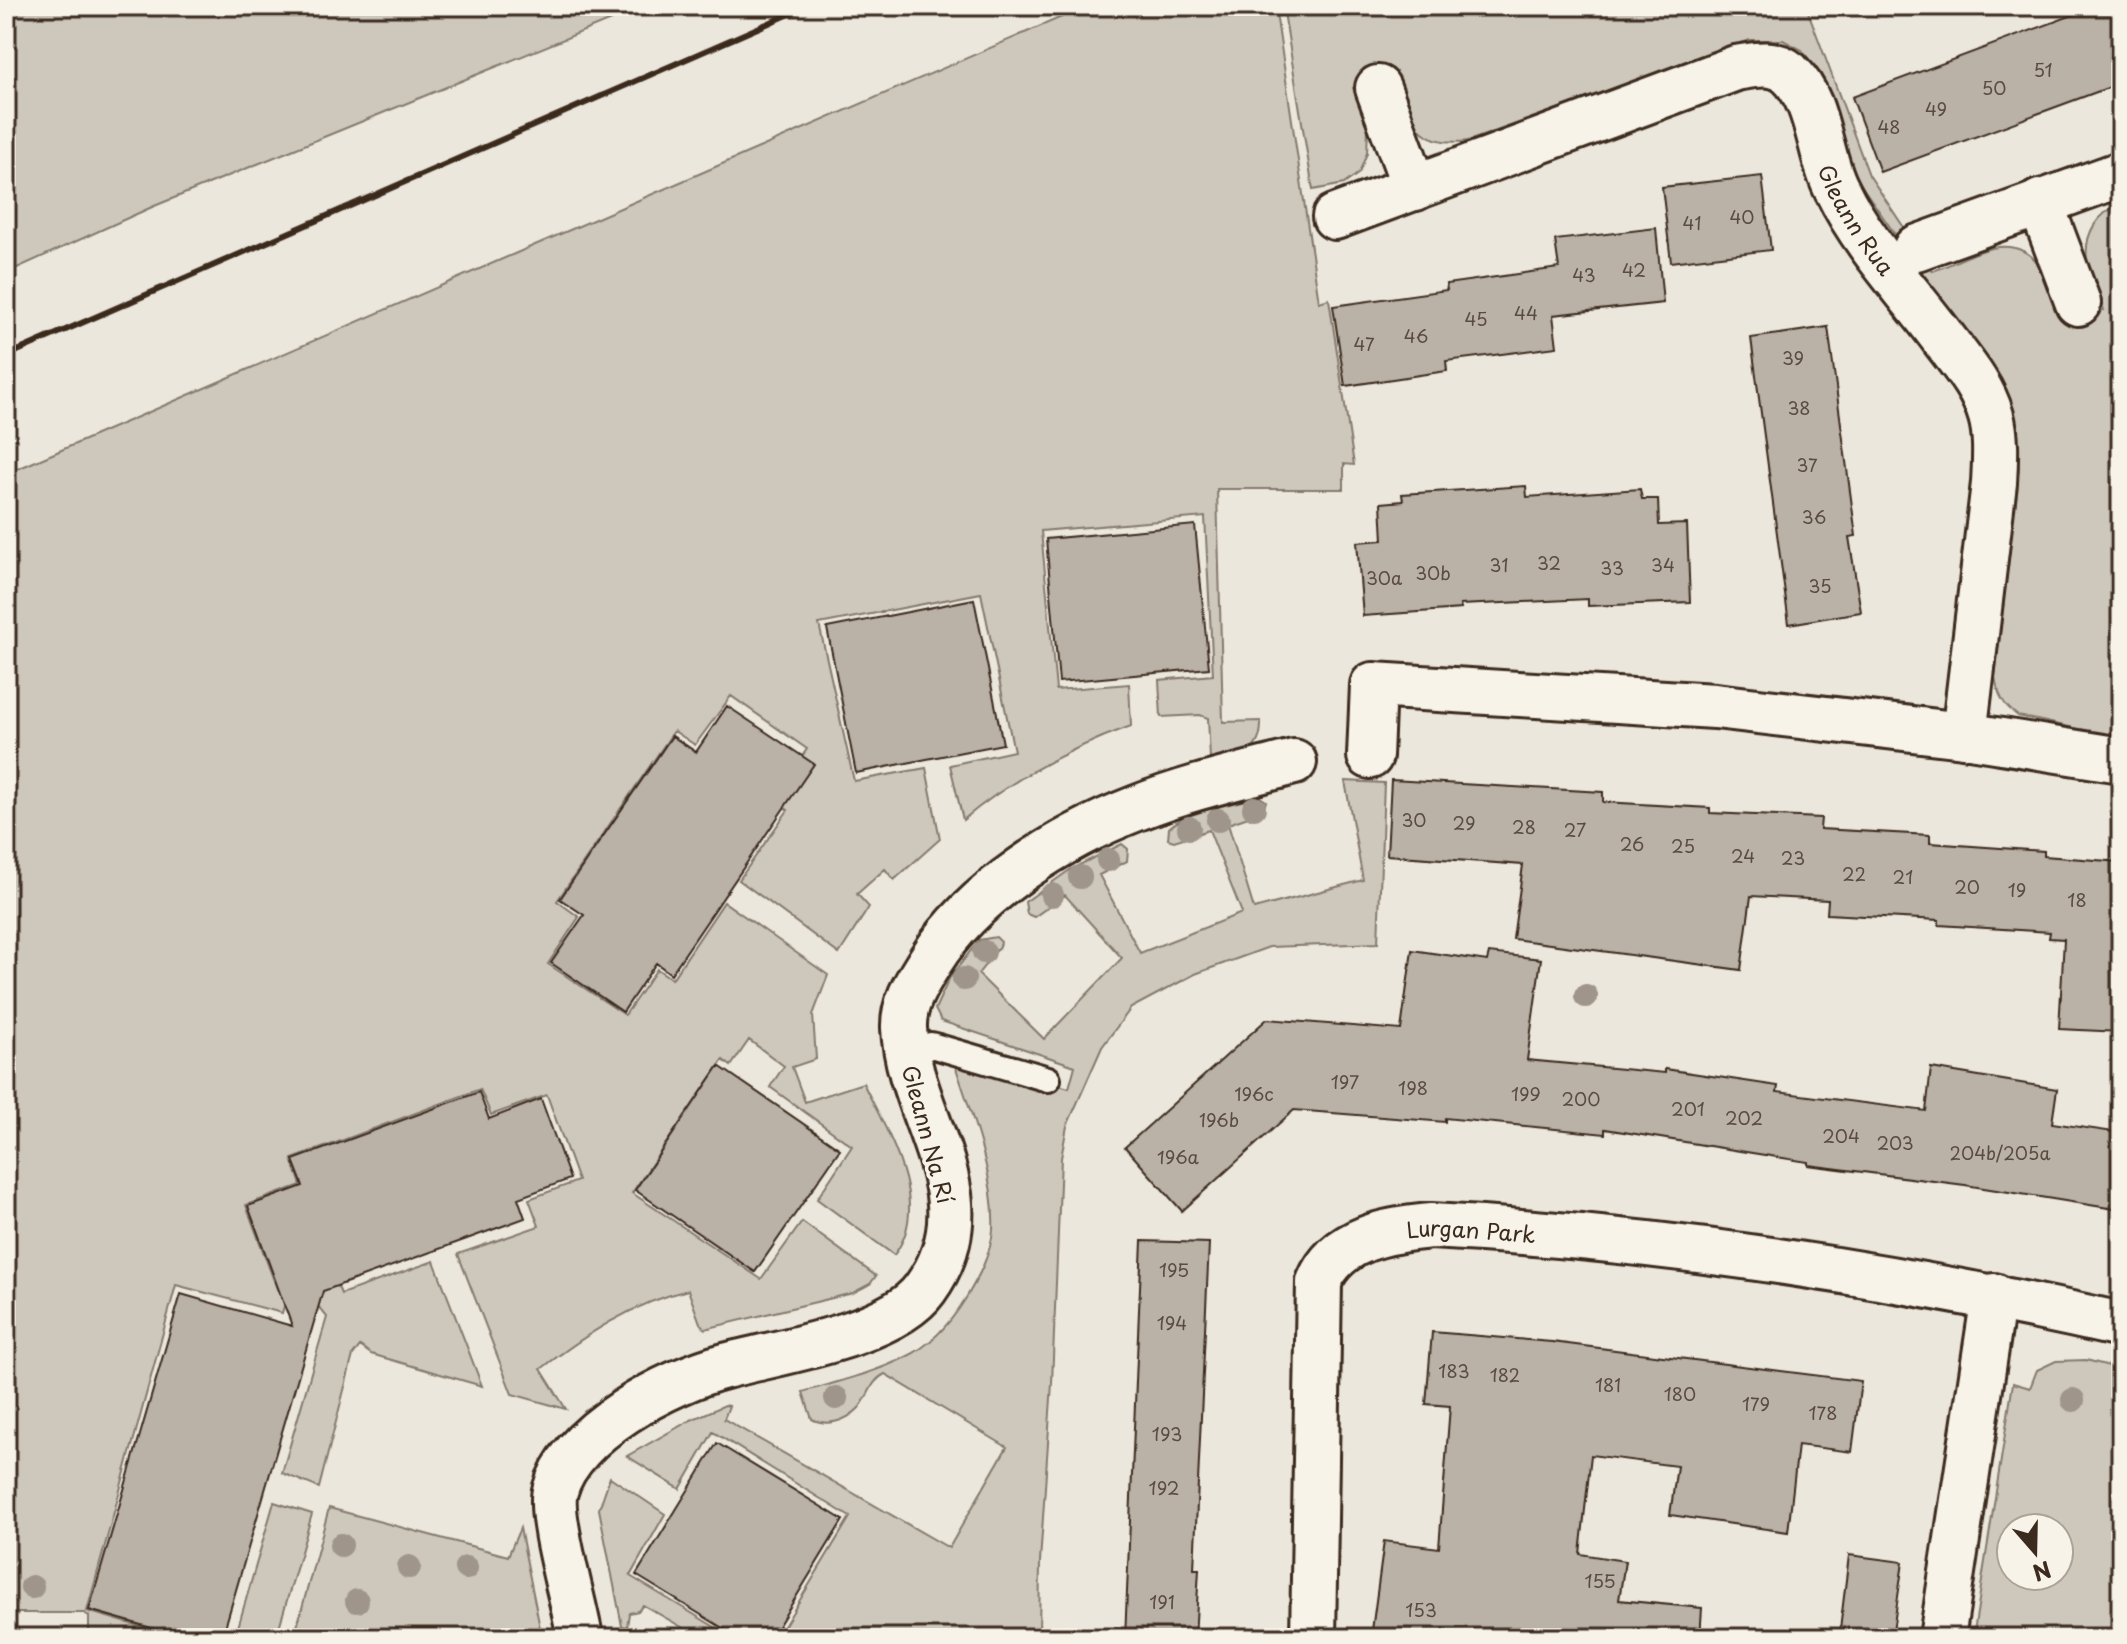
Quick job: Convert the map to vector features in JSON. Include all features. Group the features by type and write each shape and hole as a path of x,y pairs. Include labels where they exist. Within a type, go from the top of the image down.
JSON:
{"street":[{"name":"Gleann Rua","path":"1335,217 1736,68 1766,64 1789,73 1803,92 1837,190 1871,243 1958,357 1990,414 1995,441 1994,483 1964,735"},
{"path":"1378,88 1415,188"},
{"name":"Gleann Rua","path":"1916,248 2121,174"},
{"path":"2040,202 2078,303"},
{"path":"1370,756 1373,685 1715,706 1964,735 2121,760"},
{"name":"Gleann Na Rí","path":"580,1638 558,1532 554,1491 573,1455 588,1438 628,1410 707,1371 818,1343 904,1309 923,1292 938,1269 949,1242 951,1216 934,1137 908,1057 904,1025 908,1001 940,945 961,919 1030,865 1108,820 1182,792 1294,762"},
{"name":"Lurgan Park","path":"1313,1638 1319,1282 1333,1257 1349,1247 1396,1230 1431,1226 1678,1248 1994,1296 2121,1325"},
{"path":"1942,1638 1994,1296"}],"lane":[{"path":"908,1057 931,1045 1048,1079"}],"shaded area":[{"path":"6,6 645,6 152,207 6,273"},
{"path":"1087,6 1275,6 1319,302 1329,299 1354,465 1344,464 1344,489 1217,489 1223,722 1261,721 1258,742 1239,755 1210,759 1208,718 1200,715 1161,717 1159,680 1213,675 1205,517 1041,531 1056,690 1129,684 1131,726 1043,766 963,820 950,765 1014,751 981,593 819,624 854,781 926,768 940,839 894,880 885,869 857,894 869,907 839,954 739,880 788,810 773,799 807,749 731,696 695,745 674,731 557,901 579,917 548,964 625,1015 657,969 672,979 724,902 828,975 813,1015 816,1059 792,1067 805,1102 863,1083 894,1146 908,1191 909,1214 905,1235 894,1255 817,1199 852,1146 770,1087 784,1066 749,1040 731,1066 723,1060 632,1193 761,1279 802,1222 876,1276 870,1284 853,1293 705,1329 688,1290 648,1303 592,1332 541,1369 566,1409 512,1394 458,1254 539,1226 529,1199 578,1181 547,1095 491,1115 480,1089 292,1159 301,1185 246,1205 277,1289 331,1270 341,1294 434,1261 482,1386 371,1354 360,1346 353,1355 319,1488 282,1473 327,1317 318,1306 287,1296 282,1313 176,1285 87,1611 179,1638 89,1638 89,1616 84,1613 6,1613 6,474"},
{"path":"1283,6 1806,6 1869,175 1933,271 1992,248 2022,250 2042,268 2064,321 2104,310 2088,266 2088,242 2099,219 2121,204 2121,738 2018,716 2008,708 2000,694 1995,677 2019,467 2003,390 1972,339 1847,165 1819,73 1802,50 1783,40 1750,40 1468,141 1449,142 1424,133 1416,125 1395,73 1353,88 1368,127 1367,153 1359,173 1344,184 1313,190"},
{"path":"1345,781 1384,783 1378,943 1269,947 1195,974 1131,1008 1102,1047 1067,1126 1061,1158 1052,1383 1040,1562 1039,1638 777,1638 850,1517 713,1432 680,1489 627,1456 691,1420 729,1406 724,1419 949,1548 1007,1447 885,1374 876,1381 858,1409 836,1422 812,1419 803,1392 894,1363 915,1352 947,1324 966,1298 987,1257 993,1230 991,1189 975,1125 955,1065 957,1061 967,1059 1069,1088 1075,1066 941,1021 935,1009 949,979 979,940 996,937 1001,942 1000,946 978,974 1044,1039 1122,958 1065,895 1034,917 1027,914 1025,902 1071,869 1122,844 1128,849 1127,861 1099,875 1140,953 1242,913 1209,830 1174,841 1168,839 1169,828 1177,822 1225,805 1260,797 1266,801 1263,812 1228,824 1254,909 1363,880"},
{"path":"2086,1360 2121,1369 2121,1638 1973,1638 2013,1383 2030,1388 2037,1370 2056,1361"},
{"path":"610,1477 665,1514 630,1576 733,1638 701,1638 643,1605 638,1611 629,1613 627,1627 622,1626 599,1509"},
{"path":"274,1502 312,1514 276,1638 235,1638"},
{"path":"329,1508 508,1556 520,1528 542,1638 294,1638"}],"building":[{"path":"2097,6 2121,6 2121,83 1880,172 1852,97"},
{"path":"1762,176 1771,250 1671,262 1662,187"},
{"path":"1656,228 1663,303 1553,315 1557,347 1446,361 1447,371 1345,386 1333,306 1447,290 1446,284 1559,268 1555,240"},
{"path":"1828,327 1856,536 1849,537 1861,612 1789,624 1751,338"},
{"path":"1526,486 1527,497 1640,489 1642,499 1658,499 1659,525 1687,524 1690,602 1588,606 1588,599 1460,605 1461,609 1363,616 1357,542 1383,540 1381,503 1403,501 1402,494"},
{"path":"1195,525 1209,668 1059,682 1046,539"},
{"path":"974,599 1003,744 856,773 827,628"},
{"path":"727,706 814,764 671,974 656,963 623,1012 551,963 584,915 560,899 672,736 696,752"},
{"path":"1391,780 1603,792 1603,802 1710,808 1710,813 1821,818 1820,829 1930,835 1930,843 2044,851 2044,856 2121,862 2121,1032 2059,1029 2064,939 2049,938 2050,932 1939,925 1939,920 1827,914 1828,900 1751,896 1741,970 1513,939 1523,865 1387,855"},
{"path":"1412,950 1487,961 1489,953 1541,959 1527,1060 1665,1073 1665,1069 1778,1086 1777,1092 1926,1111 1931,1068 2057,1089 2052,1123 2121,1133 2121,1210 1965,1185 1808,1165 1808,1162 1605,1129 1605,1134 1445,1118 1445,1122 1294,1110 1182,1211 1125,1147 1267,1019 1401,1030"},
{"path":"719,1066 840,1149 755,1272 635,1190"},
{"path":"479,1092 489,1119 541,1099 570,1179 518,1198 525,1218 323,1291 222,1638 186,1638 89,1610 181,1294 292,1326 248,1206 303,1186 293,1160"},
{"path":"1142,1241 1209,1243 1194,1569 1199,1569 1195,1638 1125,1638"},
{"path":"1432,1332 1552,1342 1861,1381 1852,1452 1798,1445 1788,1532 1670,1515 1677,1466 1591,1455 1580,1554 1625,1561 1619,1600 1702,1608 1700,1638 1371,1638 1384,1541 1439,1548 1450,1406 1426,1404"},
{"path":"717,1443 843,1520 771,1638 739,1638 636,1575"},
{"path":"1849,1555 1903,1562 1892,1638 1839,1638"}],"railway":[{"path":"6,356 808,6"}]}
